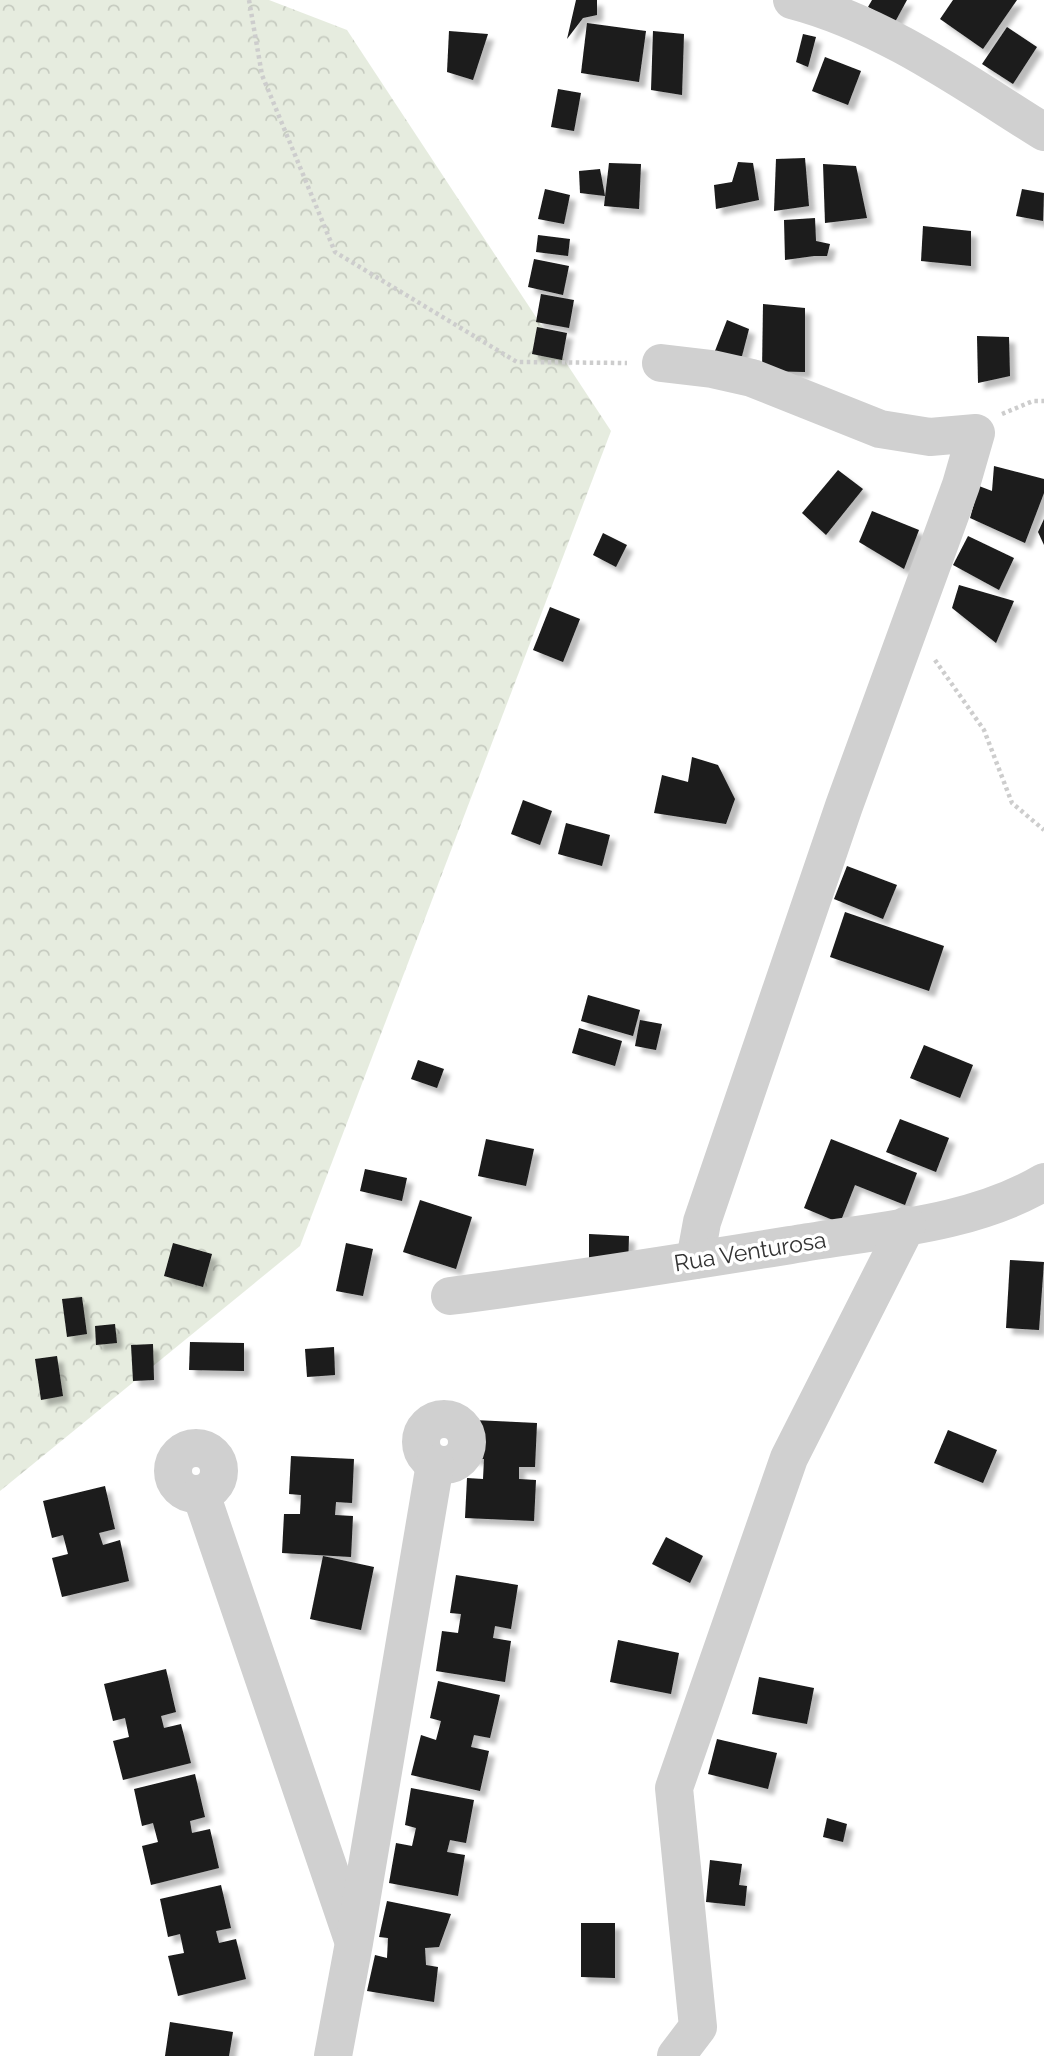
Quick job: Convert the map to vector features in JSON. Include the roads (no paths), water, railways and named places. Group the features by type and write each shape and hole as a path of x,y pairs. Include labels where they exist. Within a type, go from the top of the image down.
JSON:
{"street":[{"path":"792,0 825,9 915,52 1044,132"},
{"path":"661,363 752,377 880,429 930,437 976,433 961,485 844,806 702,1222 695,1260"},
{"name":"Rua Venturosa","path":"450,1296 584,1278 955,1218 1028,1192 1044,1182"},
{"path":"676,2056 698,2027 674,1788 789,1458 907,1226"},
{"path":"332,2056 354,1942 435,1464"},
{"path":"201,1494 354,1942"}]}
